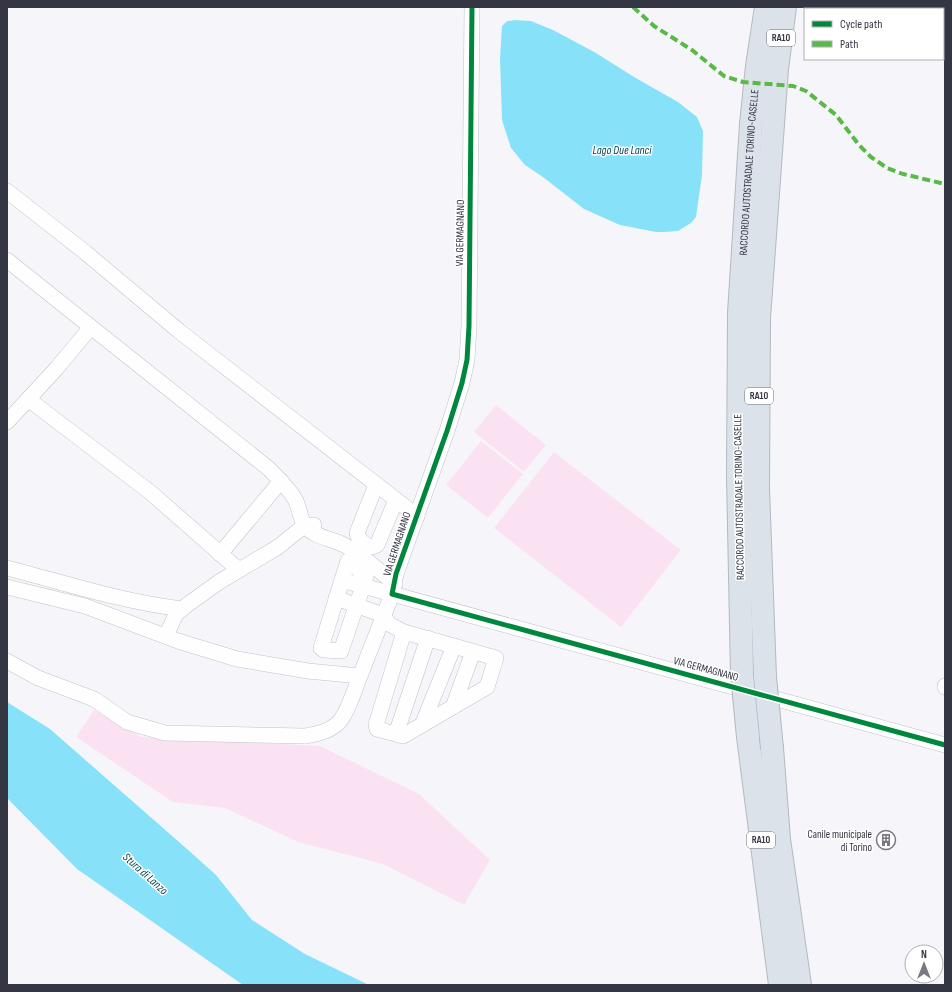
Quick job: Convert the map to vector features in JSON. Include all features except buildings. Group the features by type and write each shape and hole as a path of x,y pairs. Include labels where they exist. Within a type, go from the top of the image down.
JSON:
{"highway":[{"name":"RACCORDO AUTOSTRADALE TORINO-CASELLE","path":"766,7 767,68 774,116 759,318 758,488 765,677 779,839 800,985"},
{"name":"RACCORDO AUTOSTRADALE TORINO-CASELLE","path":"780,985 748,738 742,675 738,476 739,312 752,114 785,7"}],"street":[{"name":"VIA GERMAGNANO","path":"7,661 38,678 94,699 127,722 165,733 305,736 322,733 338,724 348,707 393,589 396,574 447,431 462,383 469,326 472,7"},
{"path":"7,191 86,253 179,331 417,516"},
{"path":"7,260 268,468 281,481 295,500 301,513 304,526"},
{"path":"7,422 56,369 91,327"},
{"path":"28,399 150,492 239,570"},
{"path":"220,554 281,481"},
{"path":"376,484 357,533 359,538 369,547 372,548 377,545 396,500"},
{"path":"166,636 173,618 182,609 219,582 278,547 304,526 317,524 345,535 360,554 393,589"},
{"path":"348,561 366,576 363,586 341,651 324,650 321,648 348,561"},
{"path":"7,568 155,606 182,609"},
{"path":"363,586 393,589"},
{"path":"7,587 85,606 166,636 237,659 308,671 360,676"},
{"name":"VIA GERMAGNANO","path":"393,589 942,740"},
{"path":"336,598 383,615 389,624 404,632 496,658 487,687 403,736 377,729 376,726 404,632"},
{"path":"396,734 428,638"},
{"path":"422,725 454,646"},
{"path":"453,707 473,652"}],"shaded area":[{"path":"496,405 546,445 524,472 474,432"},
{"path":"481,441 523,474 488,518 446,485"},
{"path":"554,452 681,550 621,627 494,528"},
{"path":"94,710 141,737 320,746 419,794 490,860 464,905 383,864 298,842 225,808 173,802 76,737"}],"water":[{"name":"Lago Due Lanci","path":"507,21 531,21 553,30 596,53 678,102 697,117 703,131 702,175 696,217 691,223 678,231 664,232 656,232 620,225 584,209 525,165 511,148 502,120 500,59 502,26"},
{"name":"Stura di Lanzo","path":"7,702 50,729 187,849 216,875 252,920 305,954 369,985 243,985 77,869 7,798"}],"marked path":[{"path":"633,7 654,26 692,50 724,76 743,82 793,86 806,91 836,115 859,145 871,157 887,168 903,174 945,184"}],"cycle path":[{"path":"472,7 469,326 467,360 462,383 447,431 396,574 392,594 945,745"}],"place":[{"name":"Canile municipale di Torino","path":"886,840"}]}
